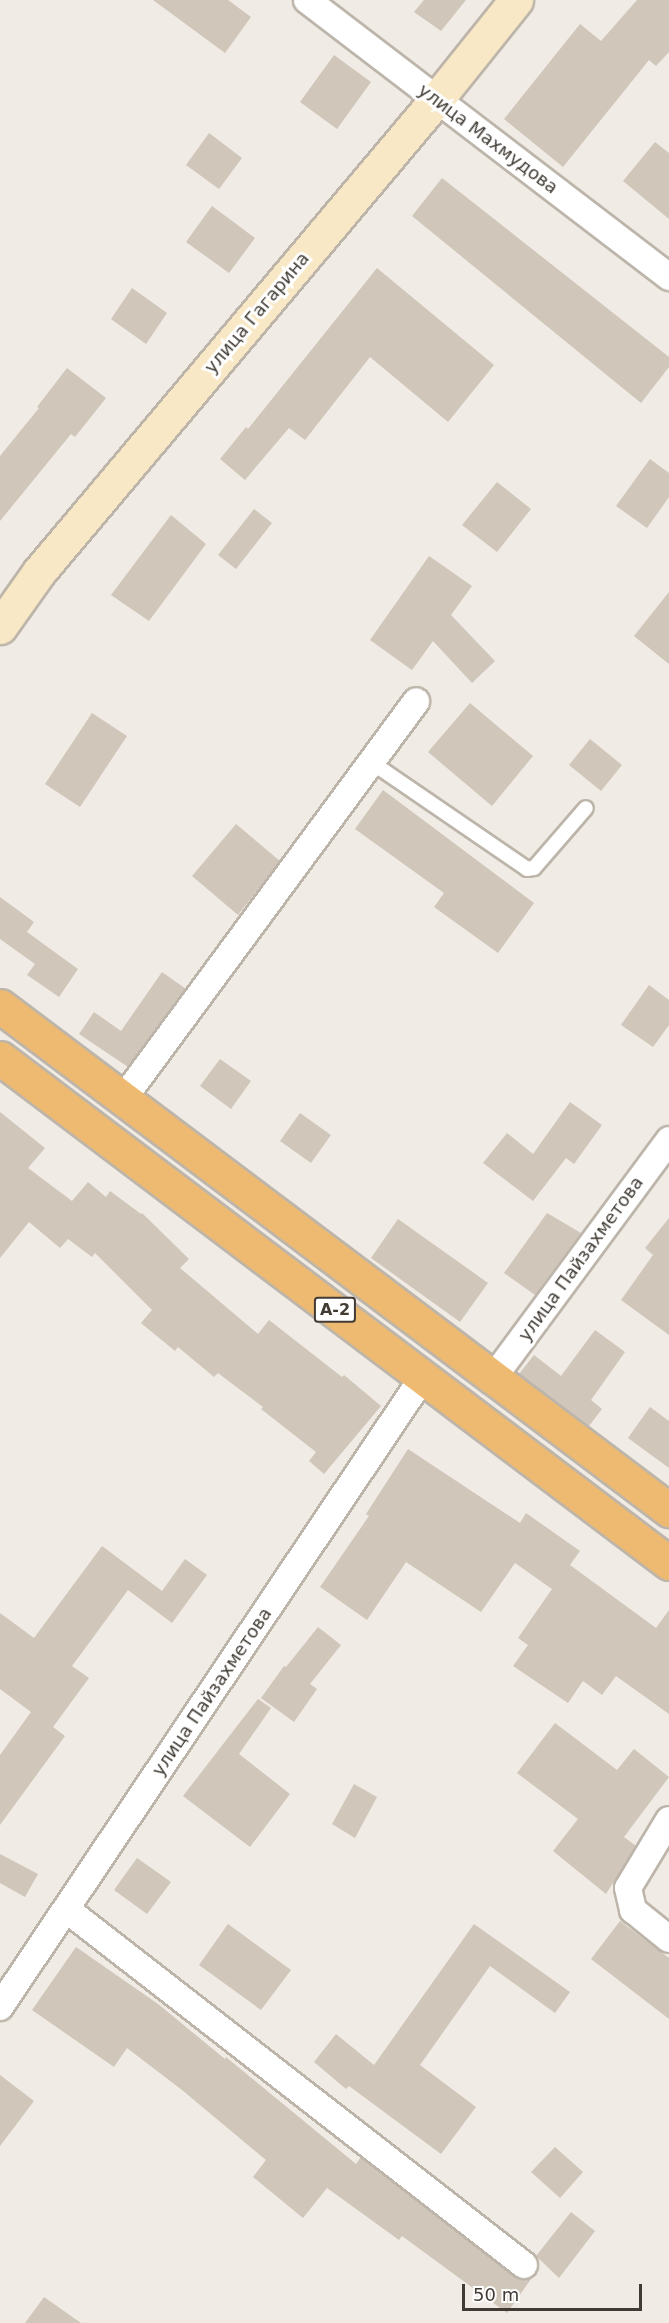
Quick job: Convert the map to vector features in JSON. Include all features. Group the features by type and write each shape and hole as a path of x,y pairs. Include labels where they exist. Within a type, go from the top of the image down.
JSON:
{"highway":[{"name":"A-2","path":"0,1006 669,1510"},
{"name":"A-2","path":"0,1058 669,1563"}],"street":[{"name":"улица Махмудова","path":"307,0 669,277"},
{"name":"улица Гагарина","path":"0,627 39,572 436,100 516,0"},
{"path":"123,1099 416,700"},
{"name":"улица Пайзахметова","path":"493,1378 669,1140"},
{"name":"улица Пайзахметова","path":"0,2007 423,1377"},
{"path":"669,1820 628,1888 633,1910 669,1939"},
{"path":"66,1909 524,2265"}],"lane":[{"path":"371,762 527,869 534,868 586,808"}],"building":[{"path":"153,0 228,0 251,17 225,53"},
{"path":"424,0 466,0 441,31 414,12"},
{"path":"637,0 669,0 669,52 656,66 649,60 563,167 504,119 580,24 601,41"},
{"path":"334,55 371,82 337,129 300,102"},
{"path":"209,133 242,158 219,189 186,165"},
{"path":"655,142 669,153 669,219 623,181"},
{"path":"442,178 669,357 669,367 641,403 412,216"},
{"path":"212,206 255,238 229,273 186,242"},
{"path":"377,268 494,365 448,422 370,357 305,440 289,428 245,480 220,459 246,427 248,429"},
{"path":"132,288 167,313 146,344 111,319"},
{"path":"67,368 106,398 75,437 71,434 0,521 0,456 39,408 37,407"},
{"path":"650,459 669,473 669,497 647,528 616,506"},
{"path":"497,482 531,509 497,552 462,525"},
{"path":"254,509 272,523 236,569 218,555"},
{"path":"171,515 206,544 149,621 111,595"},
{"path":"429,556 472,586 451,615 495,661 472,683 433,641 412,670 370,640"},
{"path":"669,592 669,664 634,636"},
{"path":"470,703 533,756 492,806 428,752"},
{"path":"92,713 127,736 80,807 45,784"},
{"path":"590,739 622,765 601,791 569,765"},
{"path":"383,790 534,903 498,953 434,907 444,893 355,829"},
{"path":"236,824 280,861 238,915 192,876"},
{"path":"0,897 34,922 27,932 78,969 59,997 27,975 35,964 0,939"},
{"path":"162,972 186,989 128,1067 79,1034 94,1012 121,1031"},
{"path":"649,985 669,1000 669,1025 653,1047 621,1025"},
{"path":"220,1059 251,1081 231,1109 200,1086"},
{"path":"570,1102 602,1125 574,1164 566,1158 533,1201 483,1163 507,1133 533,1154"},
{"path":"0,1112 45,1148 28,1168 72,1201 88,1182 106,1197 110,1191 142,1213 189,1259 180,1268 258,1334 269,1320 342,1377 344,1375 381,1406 324,1474 309,1461 316,1452 261,1409 263,1407 218,1373 214,1377 178,1347 175,1351 141,1323 152,1310 95,1253 92,1257 68,1239 60,1248 29,1222 0,1258"},
{"path":"300,1113 331,1135 311,1163 280,1141"},
{"path":"547,1213 581,1233 535,1295 504,1273"},
{"path":"669,1218 669,1335 621,1300 653,1255 645,1248"},
{"path":"398,1219 488,1283 460,1322 371,1258"},
{"path":"595,1330 625,1352 591,1400 602,1409 589,1426 519,1374 534,1355 561,1376"},
{"path":"650,1407 669,1421 669,1468 628,1438"},
{"path":"408,1449 520,1523 526,1513 580,1551 570,1565 656,1628 669,1610 669,1714 616,1676 602,1695 583,1681 568,1703 513,1666 528,1645 518,1638 552,1589 515,1563 481,1612 406,1562 367,1620 320,1587 369,1516 366,1514"},
{"path":"102,1546 162,1591 185,1559 207,1575 172,1623 128,1590 72,1666 89,1678 53,1727 65,1736 0,1825 0,1755 31,1712 0,1689 0,1613 34,1638"},
{"path":"318,1627 341,1645 310,1684 317,1689 294,1722 261,1698 284,1666 286,1667"},
{"path":"258,1699 271,1708 239,1754 290,1794 250,1847 183,1796"},
{"path":"555,1723 617,1770 634,1749 669,1777 624,1837 636,1846 606,1894 553,1851 578,1819 517,1773"},
{"path":"354,1784 377,1797 355,1838 332,1824"},
{"path":"0,1854 38,1874 25,1897 0,1883"},
{"path":"137,1858 171,1882 147,1914 114,1890"},
{"path":"620,1921 669,1958 669,2019 591,1959"},
{"path":"228,1924 291,1970 261,2010 199,1965"},
{"path":"474,1924 570,1992 555,2013 490,1966 420,2065 476,2107 441,2154 349,2086 346,2089 314,2062 336,2034 374,2065"},
{"path":"76,1947 158,2004 356,2164 361,2157 515,2277 531,2279 507,2313 402,2236 399,2240 327,2188 303,2218 253,2177 266,2160 182,2090 127,2048 114,2067 32,2010"},
{"path":"0,2075 34,2101 0,2146"},
{"path":"555,2147 583,2172 560,2198 531,2172"},
{"path":"571,2212 595,2231 559,2278 536,2256"},
{"path":"44,2297 81,2323 25,2323"}]}
